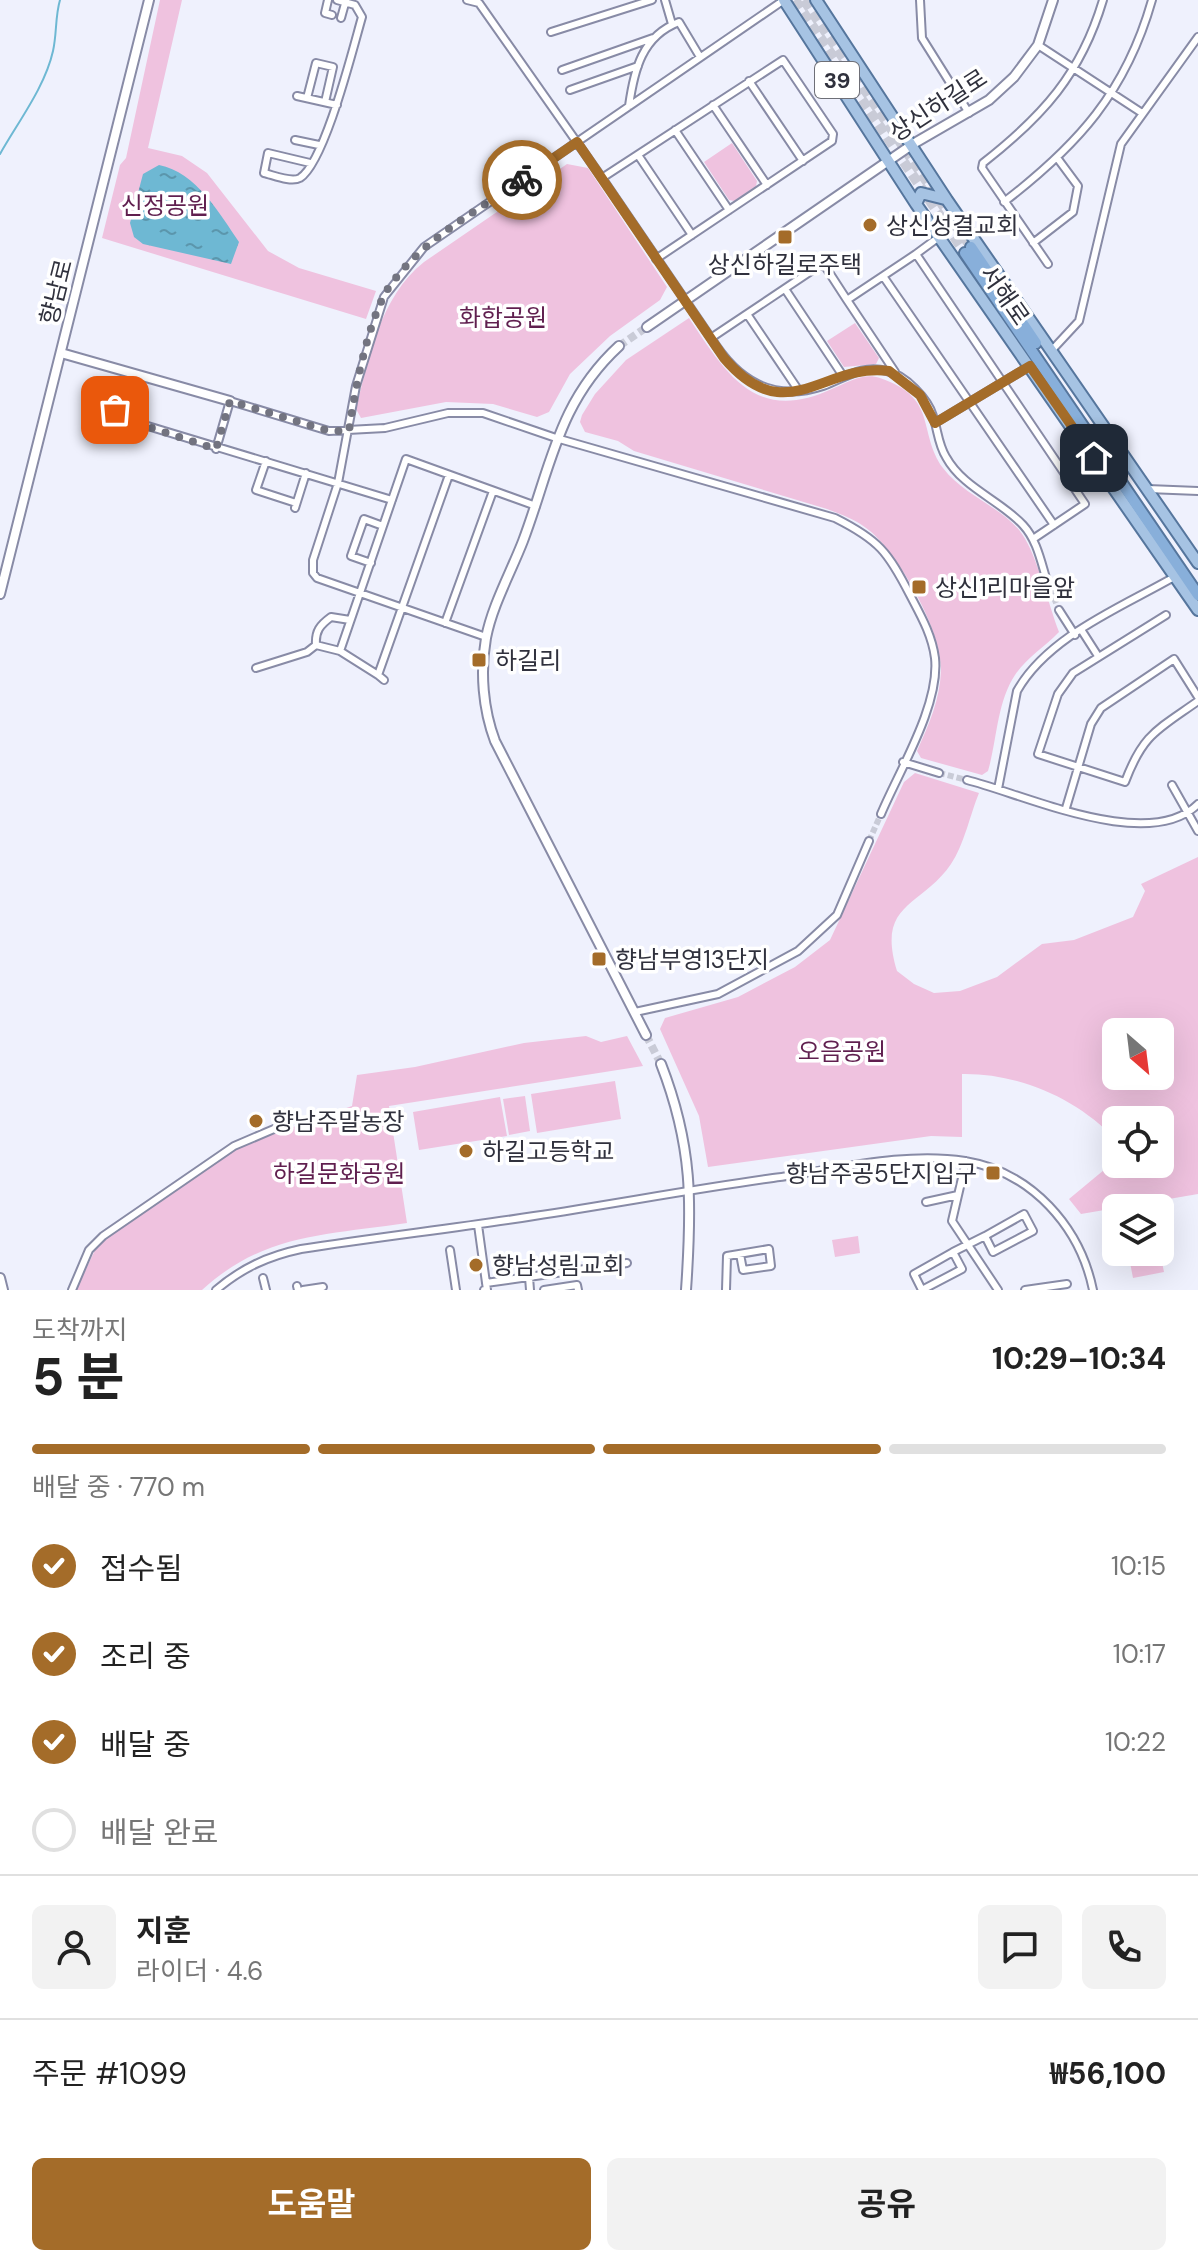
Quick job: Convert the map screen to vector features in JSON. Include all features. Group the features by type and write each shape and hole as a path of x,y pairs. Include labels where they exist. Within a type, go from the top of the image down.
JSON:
{"highway":[{"name":"서해로","path":"1198,584 968,250 1198,595"}],"main road":[{"name":"서해로","path":"784,0 916,204 1177,575 1198,610"},
{"name":"서해로","path":"816,0 947,200 1148,489 1194,546 1198,563"},
{"path":"916,204 921,193 947,200"}],"street":[{"name":"향남로","path":"0,594 149,0"},
{"path":"328,0 325,13 332,15"},
{"path":"467,0 479,3 731,367 750,383 774,391 799,391 823,386 866,369 889,371 897,375 920,395 935,423 940,447 952,468 1024,526 1033,539 1047,581"},
{"path":"551,32 652,0"},
{"path":"665,0 672,24"},
{"path":"486,637 317,578 312,570 338,483 369,339 391,283 424,247 784,0"},
{"path":"920,0 922,38 969,113"},
{"name":"상신하길로","path":"647,327 913,144 969,113 1014,77 1038,45 1053,0"},
{"path":"1048,264 982,168 983,163 1053,102 1074,69 1103,0"},
{"path":"1004,202 1058,159 1085,132 1112,93 1134,52 1152,0"},
{"path":"310,163 268,153 264,173 292,180 300,178 310,163 319,145 337,105 362,17 358,8 343,1 341,18"},
{"path":"629,106 638,65 660,29 679,22 700,57"},
{"path":"1053,349 1079,321 1121,144 1198,37"},
{"path":"562,70 654,38"},
{"path":"1038,45 1142,113"},
{"path":"602,178 781,60 793,75 834,138 656,259"},
{"path":"307,98 316,63 333,67 325,102"},
{"path":"570,90 638,65"},
{"path":"749,81 803,161"},
{"path":"297,96 337,105"},
{"path":"713,105 767,185"},
{"path":"675,130 729,210"},
{"path":"295,140 319,145"},
{"path":"638,155 692,235"},
{"path":"1033,243 1073,212 1078,186 1058,159"},
{"path":"847,300 940,236"},
{"path":"916,254 1085,504 1033,539"},
{"path":"711,338 823,263 897,375"},
{"path":"883,276 1054,525"},
{"path":"785,289 843,376"},
{"path":"747,314 799,391"},
{"path":"619,346 581,387 556,438 536,506 486,637 485,704 495,741 646,1035"},
{"path":"61,353 329,431 385,428 448,413 483,413 556,438 835,518 870,535 892,561 928,630 935,661 930,704 881,814"},
{"path":"935,423 1030,366"},
{"path":"216,449 230,401"},
{"path":"118,417 392,500"},
{"path":"340,651 406,459 536,506"},
{"path":"266,461 256,490 296,505 306,473"},
{"path":"316,645 340,651 381,678 449,475"},
{"path":"1148,489 1198,491"},
{"path":"445,623 493,491"},
{"path":"371,563 351,556 364,519 383,526"},
{"path":"998,789 1017,691 1024,678 1054,648 1177,575"},
{"path":"1059,610 1098,656"},
{"path":"1066,808 1078,767 1091,724 1101,708 1174,659 1198,699 1149,735 1138,749 1125,782 1078,767 1038,754 1058,694 1073,673 1166,615"},
{"path":"256,668 307,652 316,645 320,625 331,617 350,620"},
{"path":"903,762 939,773"},
{"path":"967,780 1135,825 1177,820 1198,804"},
{"path":"1172,785 1198,831"},
{"path":"635,1012 718,994 798,951 837,915 869,841"},
{"path":"661,1064 684,1133 691,1191 686,1290"},
{"path":"72,1290 89,1250 103,1236 234,1146 288,1123"},
{"path":"216,1290 232,1276 268,1256 344,1242 478,1225 901,1161 966,1161 1022,1182 1048,1203 1083,1254 1093,1290"},
{"path":"966,1161 952,1221 998,1290"},
{"path":"926,1202 958,1195"},
{"path":"953,1252 962,1269 922,1290 914,1274 953,1252 985,1236 1024,1214 1033,1231 993,1252 985,1236"},
{"path":"478,1225 485,1287 529,1277 627,1263"},
{"path":"726,1290 727,1256 769,1249 771,1266 743,1270 740,1254"},
{"path":"450,1250 456,1290"},
{"path":"592,1268 594,1277"},
{"path":"529,1277 530,1290"},
{"path":"0,1278 3,1290"},
{"path":"263,1278 266,1290"},
{"path":"544,1290 577,1285 578,1290"},
{"path":"1025,1290 1067,1285"},
{"path":"299,1289 323,1287"}],"green space":[{"name":"신정공원","path":"160,0 182,0 148,148 182,156 207,173 268,251 299,268 376,291 366,319 102,238 120,165 126,158"},
{"path":"732,143 757,181 756,186 734,201 729,200 704,162"},
{"name":"화합공원","path":"567,164 588,168 667,287 660,300 610,336 570,374 549,412 537,417 493,404 446,402 361,418 356,409 378,329 409,276 424,262"},
{"path":"689,318 731,375 746,388 764,397 784,401 807,398 868,376 899,386 919,406 935,455 943,468 1022,534 1038,567 1059,632 1025,663 1009,686 988,771 982,775 921,758 917,751 939,692 939,654 917,595 893,557 870,531 827,509 634,451 618,441 585,432 580,422 582,415 595,394 626,360"},
{"path":"855,323 879,358 876,364 844,367 827,341"},
{"name":"오음공원","path":"915,773 979,793 951,864 905,908 892,931 897,971 914,984 934,993 960,991 997,977 1042,944 1074,940 1133,917 1145,891 1141,884 1198,857 1198,1194 1174,1198 1174,1194 1102,1194 1102,1210 1081,1214 1069,1199 1102,1172 1102,1178 1174,1178 1174,1106 1102,1106 1102,1127 1065,1100 1045,1091 1025,1083 983,1075 962,1074 962,1137 931,1136 708,1167 699,1116 660,1029 665,1018 738,997 795,967 830,940 904,782"},
{"name":"하길문화공원","path":"586,1036 601,1042 627,1036 643,1066 389,1106 407,1223 324,1234 273,1247 225,1271 202,1290 76,1290 96,1248 112,1233 243,1145 352,1106 357,1075 415,1067 524,1043"},
{"path":"615,1081 621,1119 537,1133 531,1094"},
{"path":"525,1096 530,1131 509,1135 503,1099"},
{"path":"500,1097 507,1136 419,1150 413,1112"},
{"path":"858,1236 860,1253 835,1257 832,1240"},
{"path":"1131,1266 1163,1266 1164,1272 1133,1278"}],"water":[{"path":"159,165 172,169 196,185 215,207 239,242 231,264 143,244 134,237 130,223 143,174"}],"waterway":[{"path":"0,154 49,64 60,0"}],"tunnel":[{"path":"795,0 965,253"},
{"path":"804,0 971,247"},
{"path":"619,346 647,327"},
{"path":"1047,581 1059,610"},
{"path":"939,773 967,780"},
{"path":"869,841 881,814"},
{"path":"646,1035 661,1064"}],"way so far":[{"path":"115,410 118,417 216,449 230,401 329,431 349,431 356,386 369,339 391,283 424,247 522,180"}],"place":[{"name":"상신성결교회","path":"870,225"},
{"name":"상신하길로주택","path":"785,237"},
{"name":"상신1리마을앞","path":"919,587"},
{"name":"하길리","path":"479,660"},
{"name":"향남부영13단지","path":"599,959"},
{"name":"향남주말농장","path":"256,1121"},
{"name":"하길고등학교","path":"466,1151"},
{"name":"향남주공5단지입구","path":"993,1173"},
{"name":"향남성림교회","path":"476,1265"}],"route":[{"path":"522,180 577,142 724,358 750,383 774,391 807,390 866,369 889,371 920,395 933,414 935,423 1030,366 1094,458"}]}
